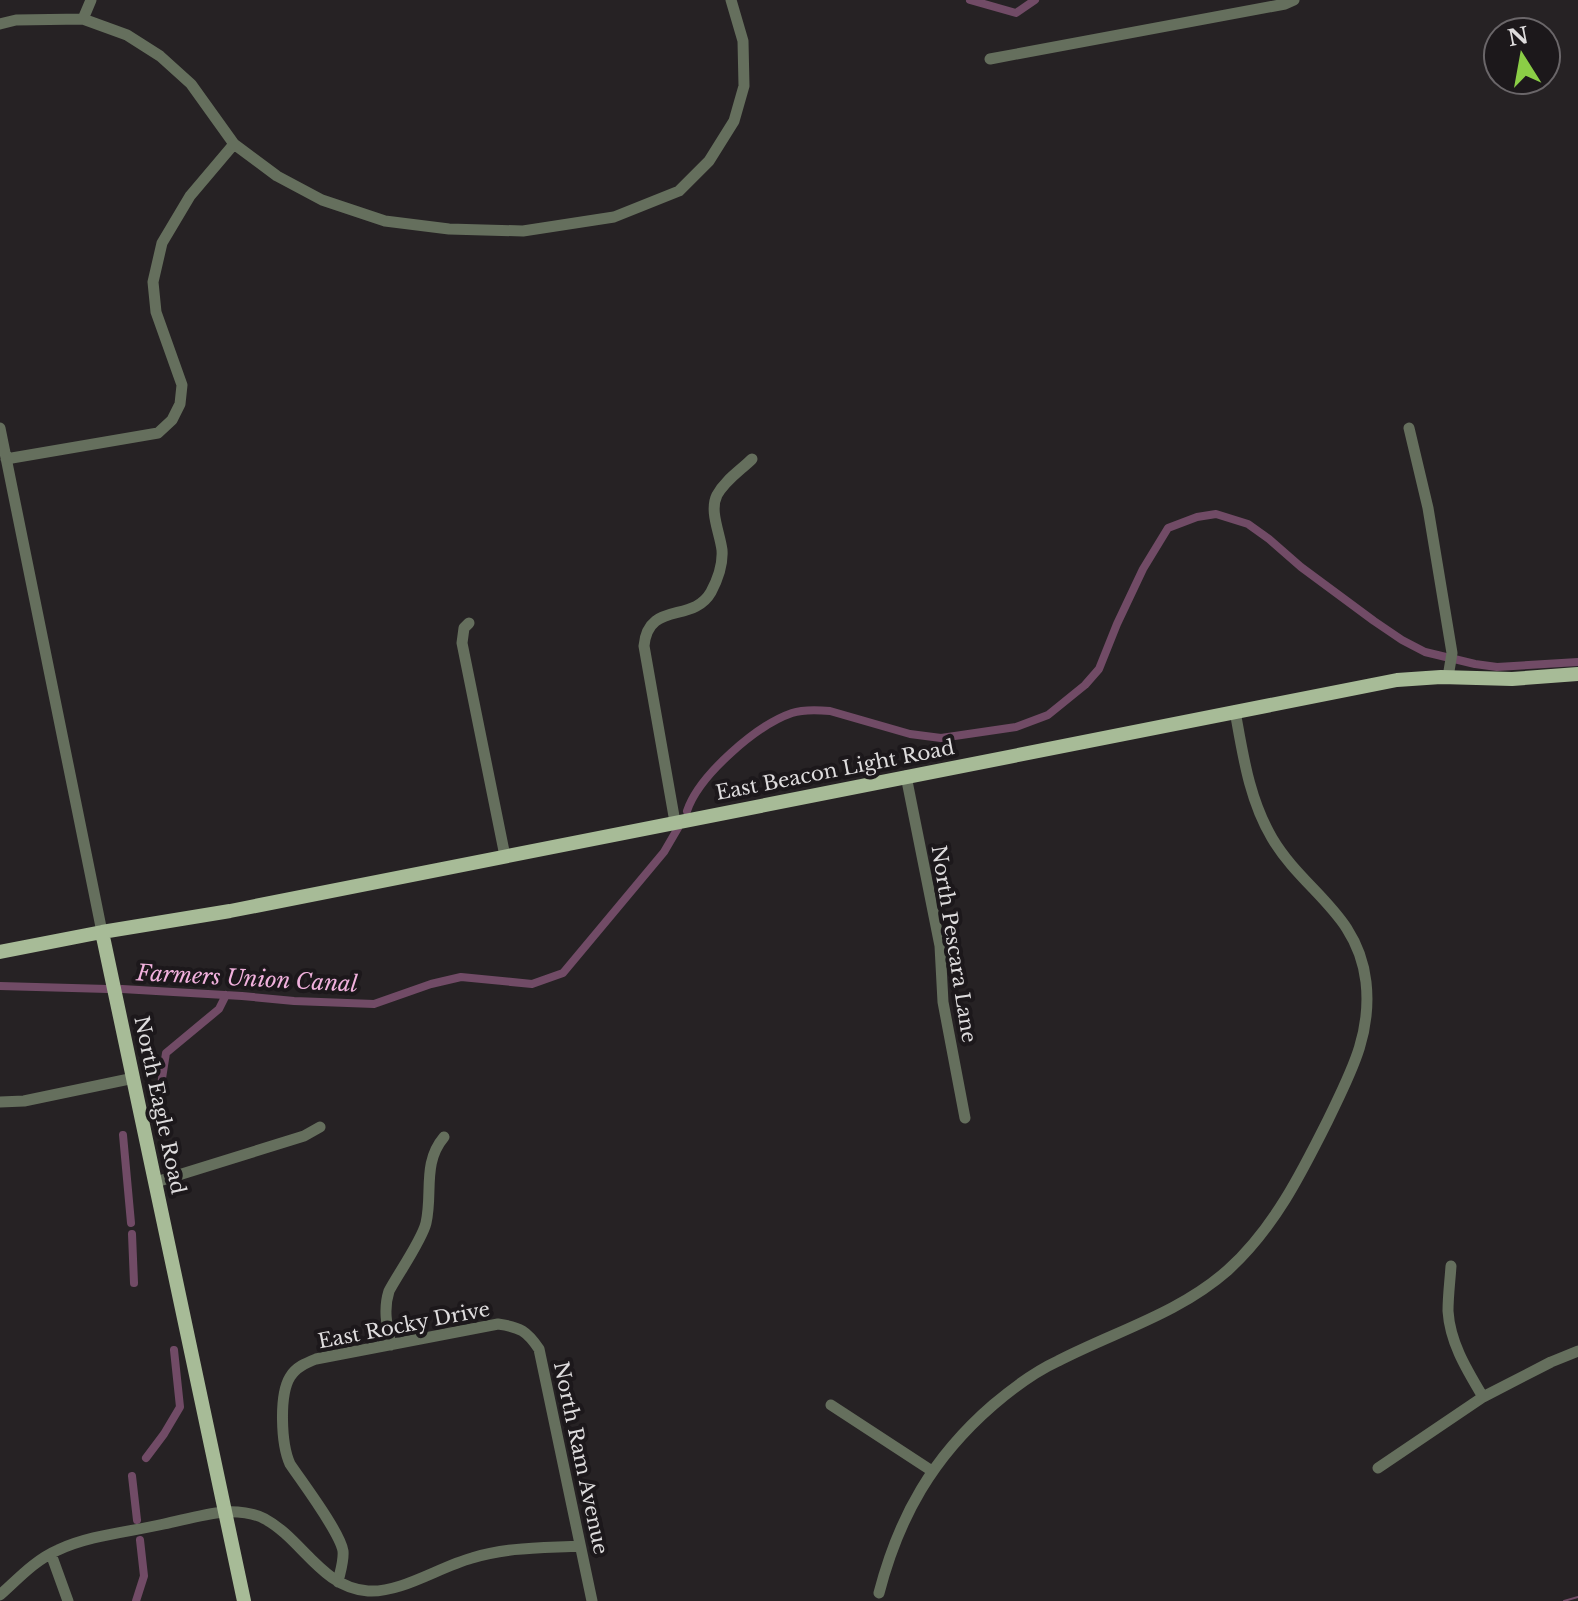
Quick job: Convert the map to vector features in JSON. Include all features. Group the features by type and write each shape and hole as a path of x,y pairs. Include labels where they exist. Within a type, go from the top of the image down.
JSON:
{"main road":[{"name":"East Beacon Light Road","path":"0,952 230,911 1397,680 1448,677 1512,679 1578,674"},
{"name":"North Eagle Road","path":"102,932 244,1601"}],"street":[{"path":"83,19 91,0"},
{"path":"0,24 16,20 83,19 127,35 160,56 191,84 234,144 277,176 322,200 385,221 449,229 523,231 614,217 679,191 709,161 734,121 744,86 743,41 731,0"},
{"path":"990,59 1294,0"},
{"path":"6,459 158,433 172,420 180,404 182,385 156,312 153,282 162,243 190,196 234,144"},
{"name":"North Eagle Road","path":"0,428 102,932"},
{"path":"1409,428 1428,508 1451,657 1448,677"},
{"path":"675,822 644,646 645,636 649,628 664,616 695,609 706,600 718,578 721,564 715,498 724,485 752,459"},
{"path":"469,623 464,628 462,643 505,856"},
{"path":"879,1593 898,1532 916,1496 953,1444 1015,1386 1056,1362 1166,1312 1227,1270 1252,1245 1291,1192 1353,1067 1364,1035 1368,1005 1362,960 1344,923 1281,852 1262,818 1247,774 1235,711"},
{"name":"North Pescara Lane","path":"906,776 940,946 943,1002 965,1118"},
{"path":"0,1102 24,1101 134,1078"},
{"path":"156,1182 304,1136 320,1127"},
{"path":"391,1345 386,1302 423,1230 431,1158 444,1137"},
{"path":"1451,1266 1448,1310 1451,1331 1460,1357 1483,1397"},
{"name":"East Rocky Drive","path":"338,1582 343,1550 337,1534 285,1453 284,1392 295,1370 316,1359 498,1324 522,1330"},
{"name":"North Ram Avenue","path":"522,1330 539,1349 592,1601"},
{"path":"1378,1468 1483,1397 1578,1351"},
{"path":"831,1405 932,1471"},
{"path":"0,1595 51,1554 84,1541 225,1512 263,1517 338,1582 368,1591 384,1590 482,1555 580,1546"},
{"path":"51,1554 68,1601"}],"waterway":[{"path":"970,0 1016,13 1035,0"},
{"name":"Farmers Union Canal","path":"687,811 704,782 731,753 763,728 797,712 830,711 910,734 941,738 1016,727 1048,715 1085,685 1099,669 1143,569 1168,528 1197,517 1216,514 1248,524 1374,621 1425,652 1497,667 1578,662"},
{"name":"Farmers Union Canal","path":"122,989 374,1004 461,977 532,984 563,973 664,852 678,828"},
{"name":"Farmers Union Canal","path":"0,986 108,989"},
{"path":"158,1104 166,1053 219,1009 226,995"},
{"path":"123,1135 131,1223"},
{"path":"132,1234 134,1283"},
{"path":"146,1458 180,1407 174,1350"},
{"path":"132,1476 137,1520"},
{"path":"136,1601 144,1576 140,1540"},
{"path":"1564,1601 1578,1597"}]}
